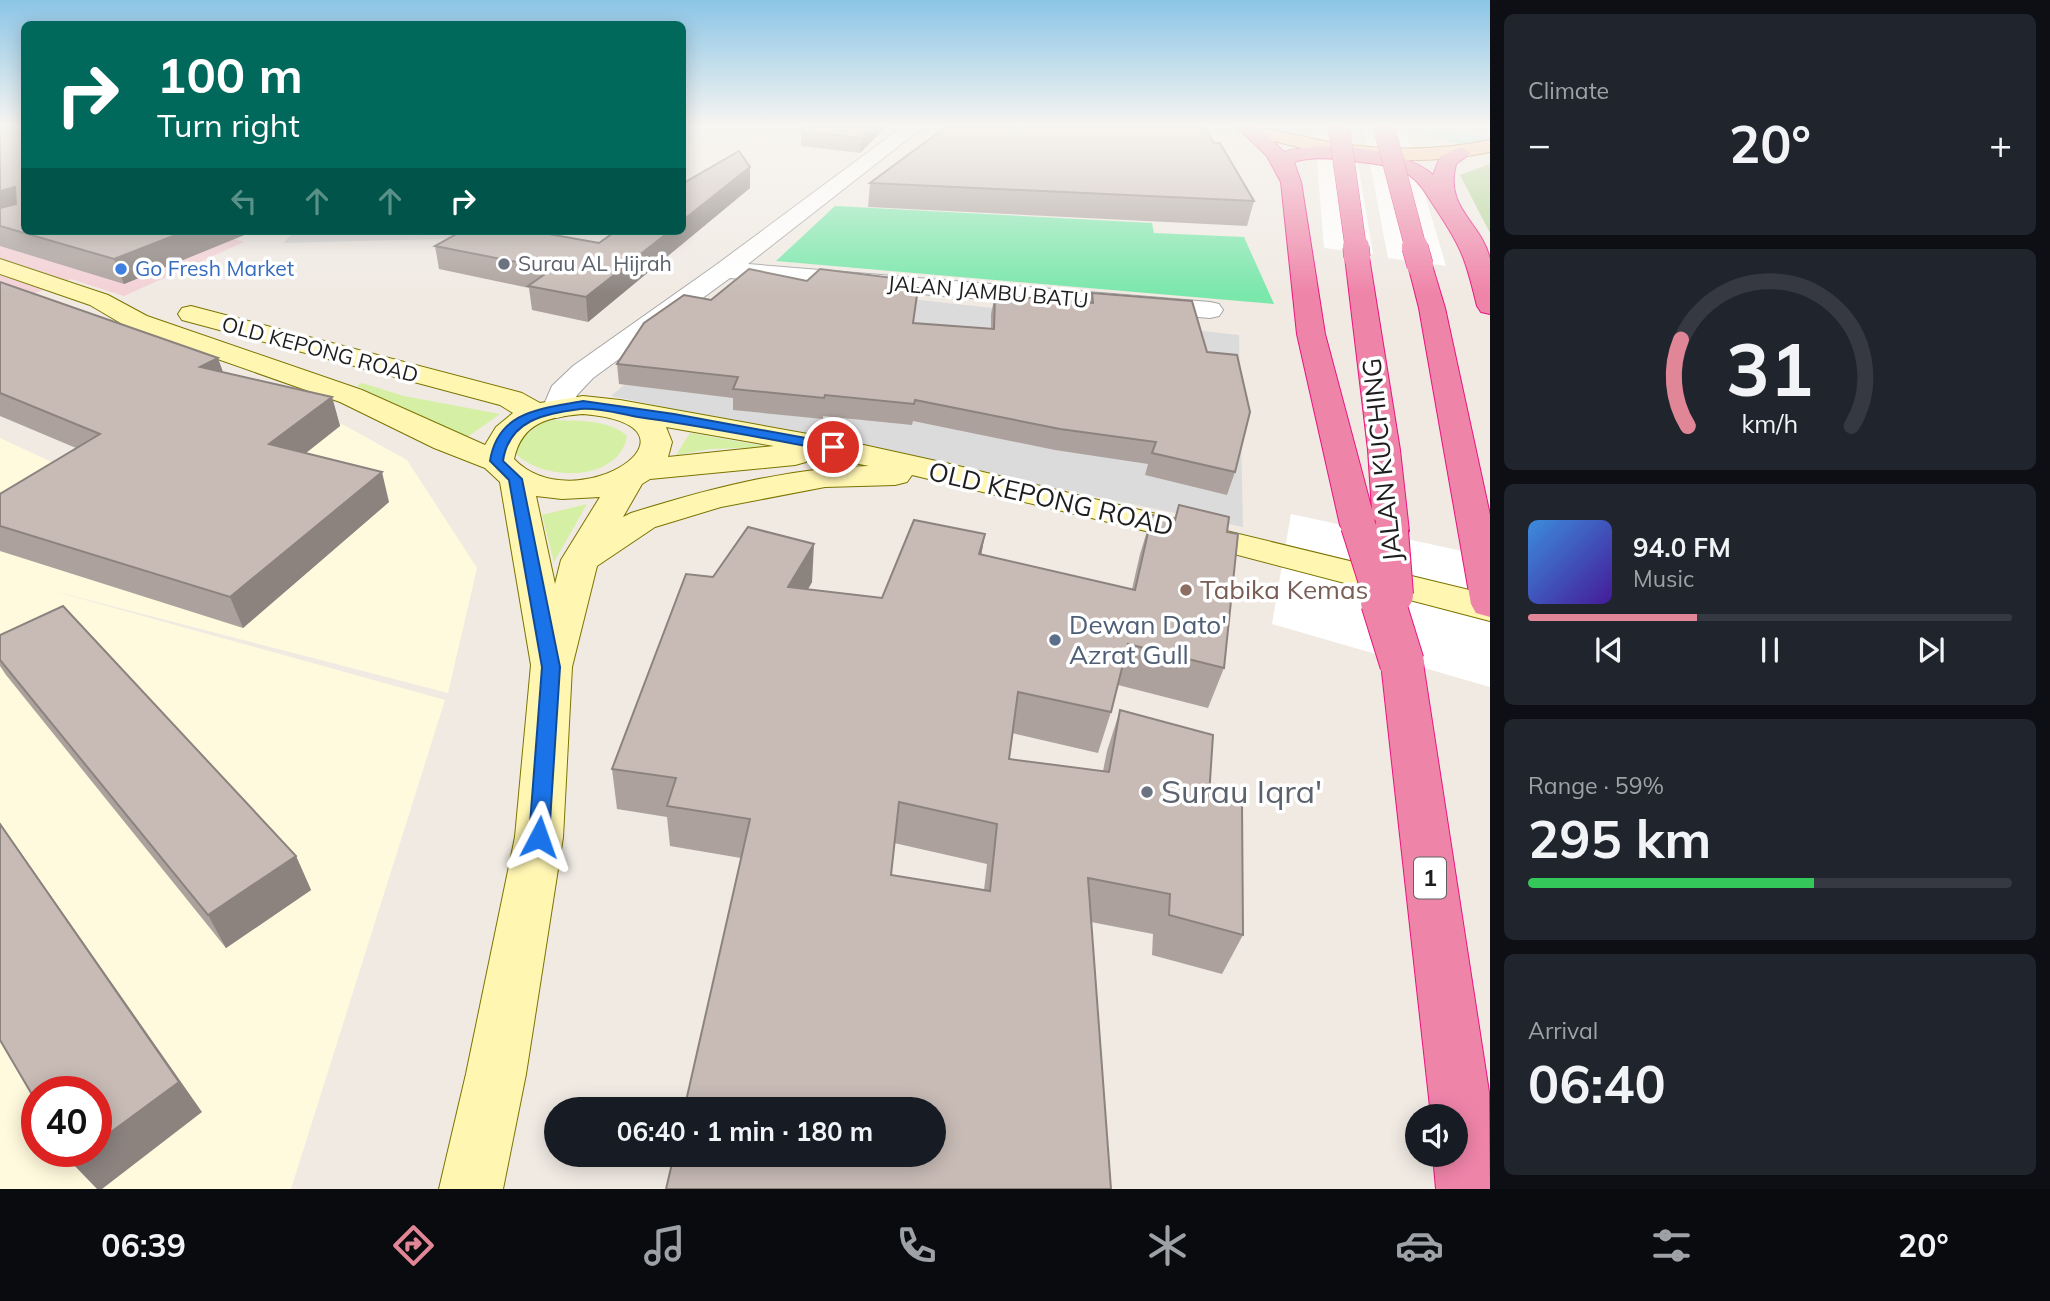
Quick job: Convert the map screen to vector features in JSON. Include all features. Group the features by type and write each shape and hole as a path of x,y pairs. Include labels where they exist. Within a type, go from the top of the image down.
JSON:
{"highway":[{"path":"1291,182 1311,334 1374,528"},
{"name":"JALAN KUCHING","path":"1347,182 1384,450 1374,528 1402,663 1458,1092 1468,1189"},
{"path":"1398,182 1432,309 1490,606"},
{"path":"1426,182 1452,216 1474,251 1490,306"},
{"path":"1441,182 1452,216"}],"street":[{"path":"551,667 499,443 512,427 547,411 583,372 841,182"},
{"name":"OLD KEPONG ROAD","path":"0,266 99,300 138,322 351,396 552,490 597,488 635,473 743,458 857,452"},
{"name":"JALAN JAMBU BATU","path":"725,270 1210,310"},
{"name":"OLD KEPONG ROAD","path":"99,300 163,306 275,339 547,411 583,405 622,410 857,452 1112,511 1490,606"},
{"path":"471,1189 493,1089 539,837 551,667 580,560 635,473 656,450 656,434 647,422 593,398 586,390 583,372"},
{"path":"580,560 643,520 714,498 825,477 939,473"}],"shaded area":[{"path":"0,182 4,182 21,224 21,235 219,235 244,242 124,296 71,279 0,307"},
{"path":"291,235 479,235 478,238 283,243"},
{"path":"745,281 1239,335 1243,527 611,396"},
{"path":"218,394 344,425 407,460 477,568 448,693 46,589 445,700 291,1189 0,1189 0,438 71,471"}],"green space":[{"path":"1464,182 1490,182 1490,233"},
{"path":"835,206 1152,223 1154,233 1244,237 1274,304 776,261"},
{"path":"362,383 404,396 500,414 466,438 357,386"},
{"path":"553,420 602,424 620,430 627,436 621,451 610,462 579,473 544,469 516,454 517,443 540,424"},
{"path":"690,433 770,447 711,449 676,455"},
{"path":"587,504 554,562 542,515"}],"pier":[{"path":"1319,182 1361,182 1373,254 1324,248"},
{"path":"1374,182 1421,182 1446,266 1388,258"},
{"path":"1291,514 1490,557 1490,687 1272,624"}],"building":[{"path":"0,182 21,182 21,232 0,226 0,208 16,204 15,187 0,191"},
{"path":"686,182 730,182 686,218"},
{"path":"1243,182 1254,201 870,183"},
{"path":"31,235 176,235 114,259"},
{"path":"455,235 554,235 599,243 610,235 665,235 586,297 528,286 552,269 435,246"},
{"path":"749,269 807,281 820,269 902,279 900,287 918,288 913,323 994,329 995,295 1093,303 1092,293 1192,301 1207,352 1237,355 1250,412 1235,472 1152,453 1156,442 1060,429 915,400 914,404 733,389 738,377 617,364 644,323 684,295 711,300"},
{"path":"0,282 218,358 200,367 332,397 269,444 382,472 230,597 0,526 0,494 100,434 0,393"},
{"path":"1179,505 1229,517 1227,532 1238,534 1224,668 1128,644 1111,712 1018,692 1009,759 1109,772 1120,710 1213,735 1209,796 1242,804 1243,935 1169,915 1170,894 1088,878 1111,1189 666,1189 671,1167 946,1167 946,1097 687,1097 750,819 667,806 676,778 612,769 686,574 713,577 748,527 814,544 788,587 882,598 914,520 985,534 979,554 1135,590 1152,515 1175,520","holes":["899,802 997,824 990,891 891,875"]},
{"path":"63,606 296,856 208,915 0,660 0,635"},
{"path":"0,824 179,1082 112,1131 112,1076 21,1076 0,1040"}],"place":[{"name":"Surau AL Hijrah","path":"504,264"},
{"name":"Go Fresh Market","path":"121,269"},
{"name":"Tabika Kemas","path":"1186,590"},
{"name":"Dewan Dato' Azrat Gull","path":"1055,640"},
{"name":"Surau Iqra'","path":"1147,792"}],"route":[{"path":"539,837 551,667 516,479 496,461 499,443 512,427 536,414 583,405 674,418 833,447"}]}
